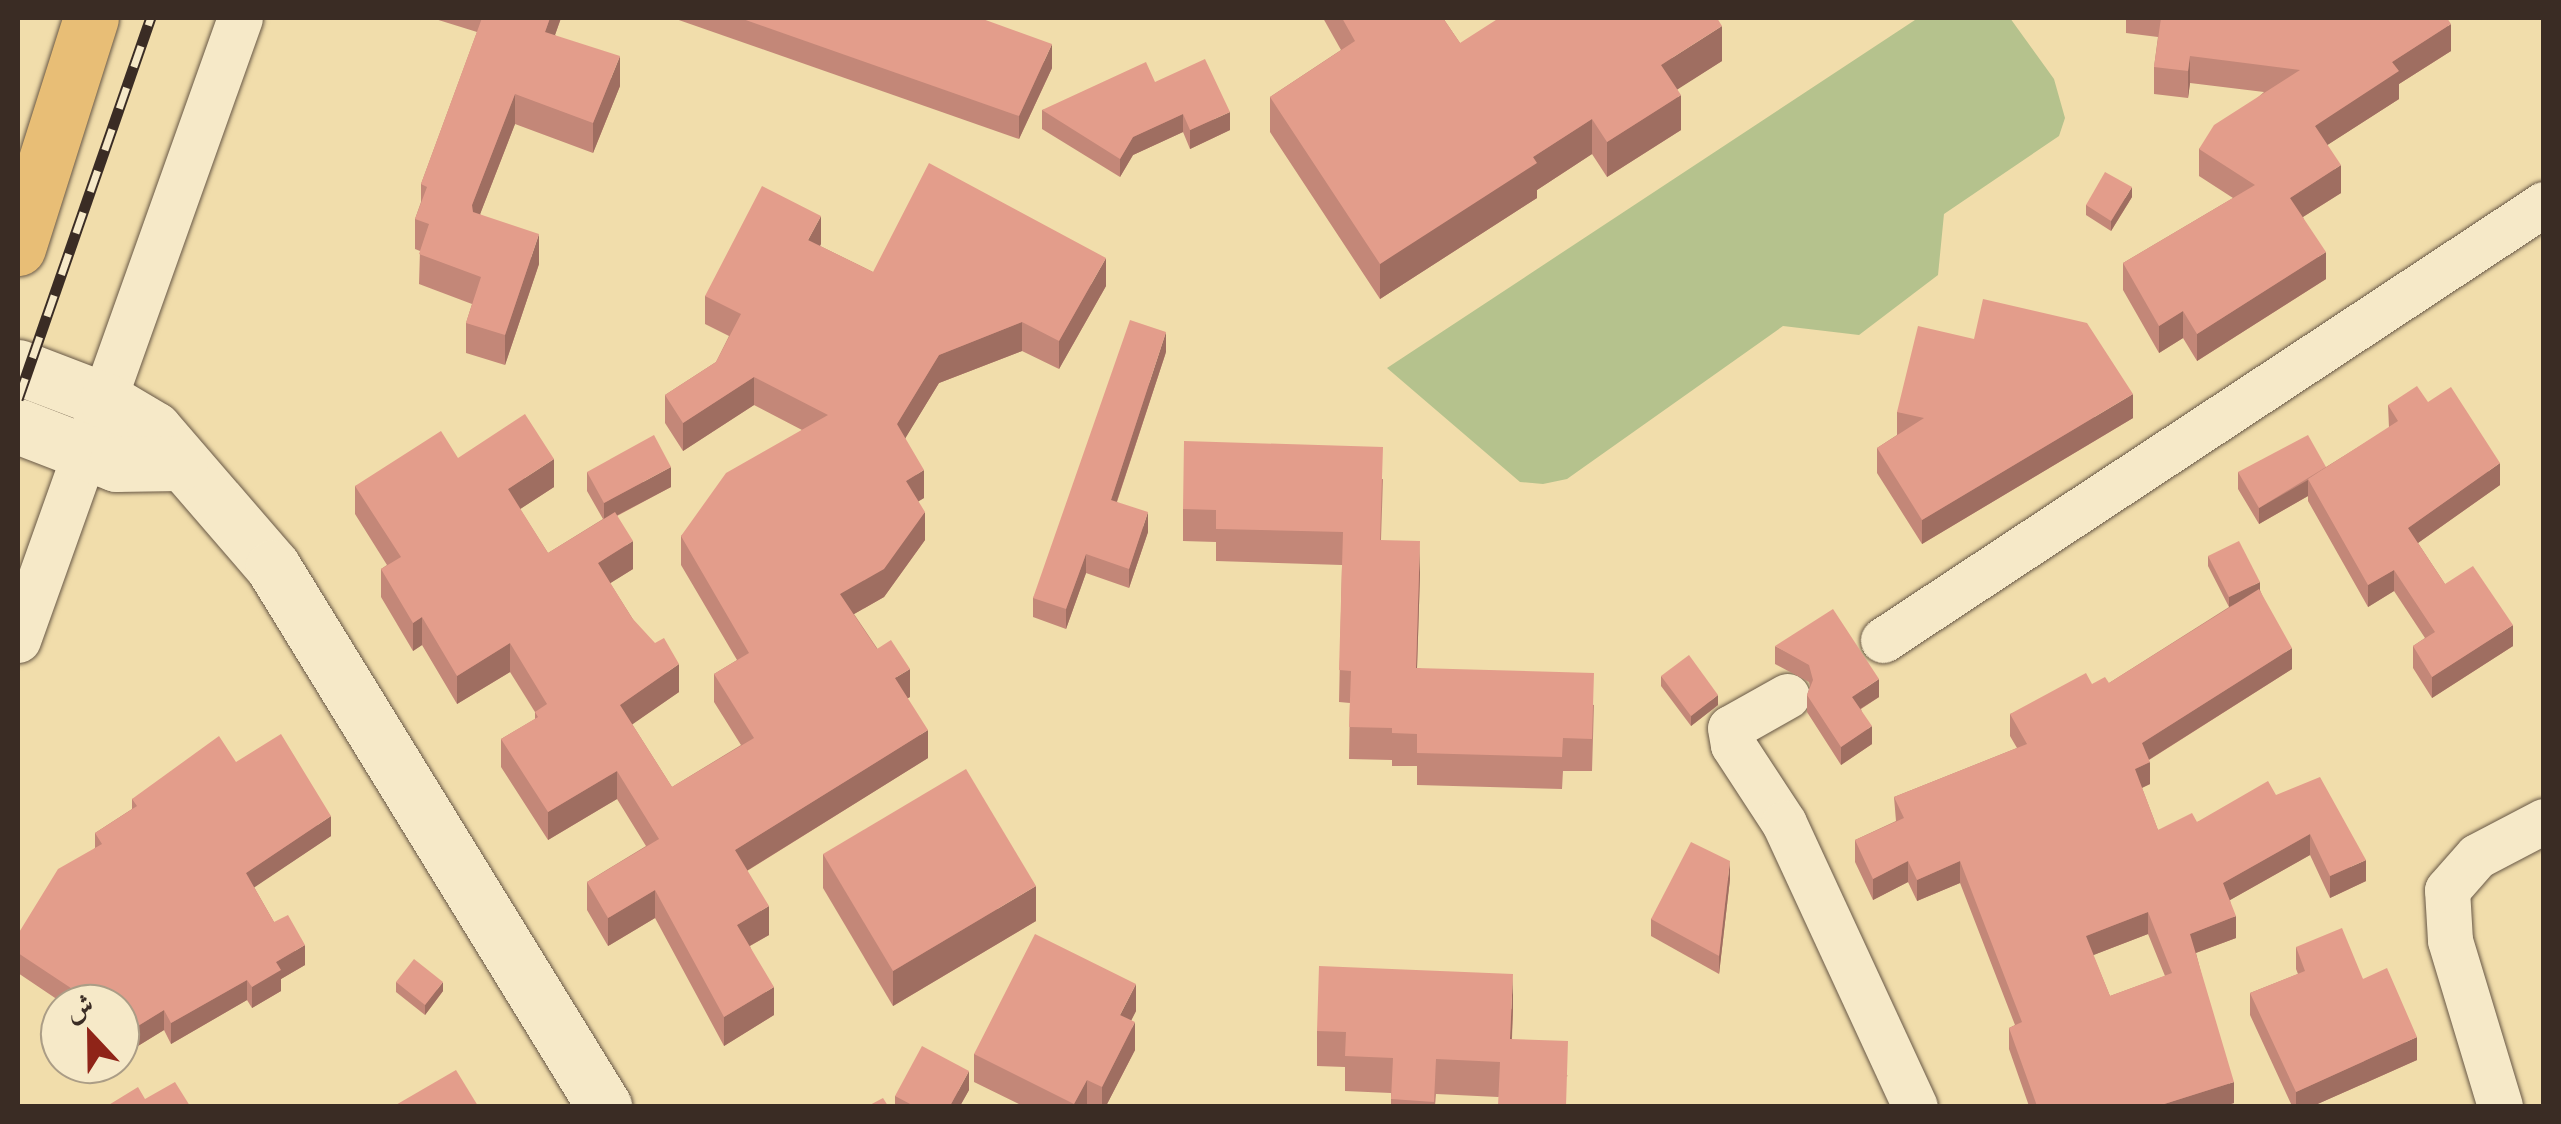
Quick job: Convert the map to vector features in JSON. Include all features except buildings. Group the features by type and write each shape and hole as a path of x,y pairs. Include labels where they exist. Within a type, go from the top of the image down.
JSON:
{"main road":[{"path":"18,248 91,18"},
{"path":"18,367 107,401 154,430 273,567 604,1106"},
{"path":"18,426 87,457 138,466 180,463"}],"street":[{"path":"18,640 107,401 240,18"},
{"path":"1883,640 2544,204"},
{"path":"1787,696 1730,728 1733,746 1784,823 1915,1106"},
{"path":"2500,1106 2450,940 2447,890 2477,856 2544,821"}],"green space":[{"path":"1918,18 2010,18 2054,79 2065,118 2059,136 1944,214 1938,275 1859,335 1783,326 1567,479 1543,484 1520,482 1387,368"}],"railway":[{"path":"18,399 151,18"}]}
